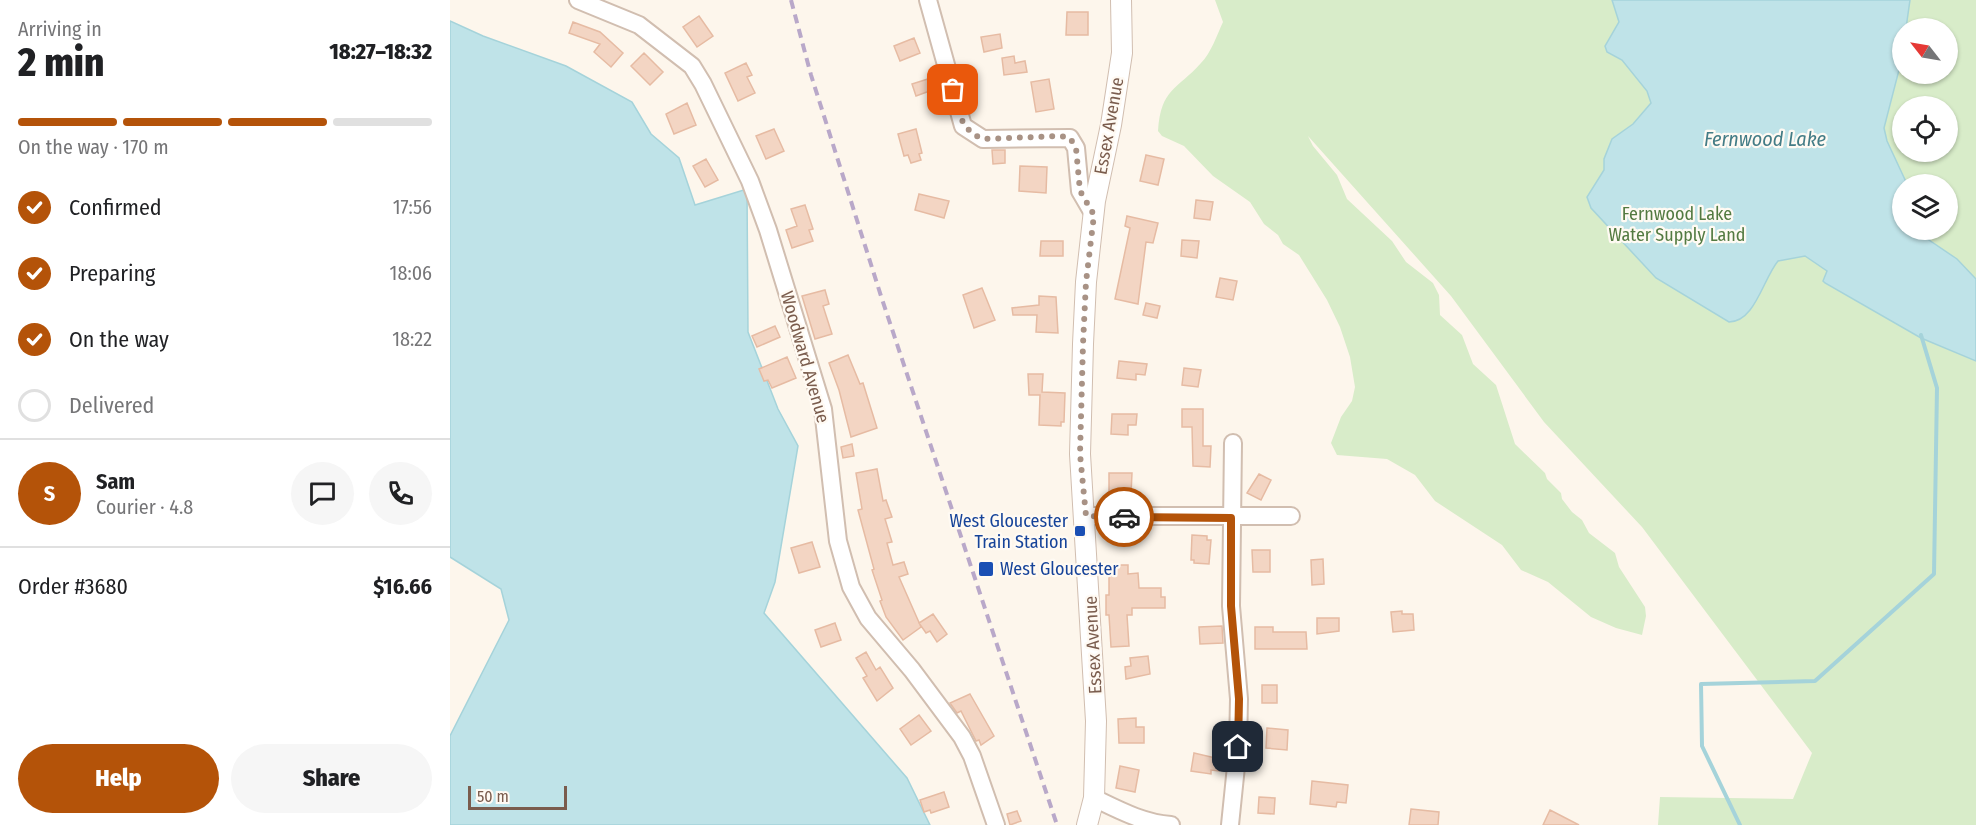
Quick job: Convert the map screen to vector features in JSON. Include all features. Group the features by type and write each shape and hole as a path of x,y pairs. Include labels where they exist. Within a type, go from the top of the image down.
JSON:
{"street":[{"name":"Woodward Avenue","path":"578,0 639,26 692,66 703,84 750,181 768,230 823,409 838,541 851,587 868,618 912,670 962,736 972,756 996,825"},
{"path":"928,0 963,126 983,139 1070,138 1076,148 1080,191 1094,215"},
{"name":"Essex Avenue","path":"1087,825 1094,798 1095,665 1080,454 1083,344 1086,282 1094,215 1122,53 1121,0"},
{"path":"1230,825 1238,747 1239,699 1231,606 1233,443"},
{"path":"1086,516 1231,518 1291,516"},
{"path":"1094,798 1154,824 1171,825"}],"green space":[{"name":"Fernwood Lake Water Supply Land","path":"1215,0 1976,0 1976,825 1658,825 1660,797 1793,799 1812,753 1642,527 1544,422 1451,296 1308,136 1313,146 1337,175 1347,199 1392,241 1406,262 1433,283 1439,295 1440,315 1462,335 1473,364 1496,385 1515,444 1545,473 1572,512 1582,520 1589,533 1615,553 1619,567 1645,607 1646,616 1642,635 1616,628 1591,617 1548,582 1521,570 1502,545 1435,501 1415,475 1387,459 1337,455 1331,443 1341,417 1352,401 1355,387 1350,357 1340,327 1327,300 1299,255 1283,244 1278,235 1264,224 1250,202 1213,176 1184,146 1162,136 1158,131 1167,98 1205,59 1223,22"}],"water":[{"name":"Fernwood Lake","path":"1612,0 1910,0 1907,18 1892,18 1892,84 1895,84 1884,128 1892,152 1892,162 1897,162 1902,174 1892,174 1892,240 1929,240 1957,259 1976,279 1976,361 1921,338 1825,283 1823,281 1827,271 1805,256 1778,261 1746,315 1729,322 1656,278 1591,208 1587,197 1604,170 1604,159 1612,139 1633,124 1651,103 1647,91 1622,60 1607,52 1605,46 1619,22"},
{"path":"450,21 483,36 566,66 632,102 651,134 679,158 695,205 747,189 748,332 778,409 798,446 775,582 764,613 907,778 930,825 450,825 450,736 509,620 501,589 450,557"}],"building":[{"path":"1067,12 1088,12 1088,35 1066,35"},
{"path":"699,16 713,36 697,47 683,27"},
{"path":"573,22 600,32 623,53 611,67 594,52 600,44 569,33"},
{"path":"1000,34 1002,48 984,52 981,37"},
{"path":"914,38 920,53 900,61 894,46"},
{"path":"644,53 663,72 650,85 631,66"},
{"path":"1014,56 1015,63 1025,61 1027,72 1004,75 1002,58"},
{"path":"746,63 752,75 747,77 755,93 738,101 725,73"},
{"path":"931,78 935,89 916,96 912,84"},
{"path":"1049,79 1054,109 1036,112 1031,82"},
{"path":"687,103 696,125 674,134 666,114"},
{"path":"774,129 784,151 766,159 756,136"},
{"path":"916,129 922,153 919,154 921,160 911,163 908,155 904,156 898,134"},
{"path":"992,150 1005,150 1005,163 993,164"},
{"path":"1146,155 1164,159 1158,185 1140,181"},
{"path":"706,159 718,180 705,187 693,166"},
{"path":"1020,166 1047,167 1046,193 1019,191"},
{"path":"919,194 949,201 944,218 915,210"},
{"path":"1196,200 1213,202 1210,220 1194,218"},
{"path":"805,205 813,229 809,230 813,241 792,248 786,230 797,226 791,209"},
{"path":"1127,216 1158,223 1153,243 1146,242 1138,304 1115,299 1130,228 1125,226"},
{"path":"1182,240 1199,241 1197,258 1181,256"},
{"path":"1041,241 1063,241 1063,256 1040,256"},
{"path":"1220,278 1237,281 1233,300 1216,297"},
{"path":"982,288 995,320 974,328 963,295"},
{"path":"825,290 829,304 823,306 832,334 815,339 802,296"},
{"path":"1039,296 1056,297 1058,333 1036,332 1037,315 1013,315 1012,308 1039,305"},
{"path":"1146,303 1160,306 1157,318 1143,315"},
{"path":"775,326 780,337 757,347 752,336"},
{"path":"848,355 860,384 863,383 877,428 851,437 839,390 829,363"},
{"path":"787,357 796,378 772,388 768,380 764,381 759,369"},
{"path":"1119,361 1147,364 1145,375 1136,374 1136,380 1117,378"},
{"path":"1184,368 1201,370 1198,387 1182,385"},
{"path":"1028,374 1043,374 1042,392 1065,393 1064,422 1061,422 1061,426 1039,425 1040,395 1029,395"},
{"path":"1182,409 1203,409 1203,446 1211,446 1210,467 1193,466 1192,427 1182,427"},
{"path":"1112,414 1137,414 1136,425 1128,425 1128,435 1111,434"},
{"path":"852,444 854,456 843,458 841,447"},
{"path":"877,469 883,501 886,500 892,517 885,519 892,542 887,543 893,565 904,562 908,574 899,577 921,627 903,640 886,617 880,601 882,600 872,570 874,569 858,510 862,509 856,473"},
{"path":"1109,473 1132,473 1131,494 1109,494"},
{"path":"1259,474 1271,480 1261,500 1247,493"},
{"path":"1192,535 1207,536 1207,540 1211,540 1209,564 1194,563 1194,560 1191,560"},
{"path":"812,542 820,567 799,573 791,548"},
{"path":"1252,550 1270,550 1270,572 1253,572"},
{"path":"1323,559 1324,584 1312,585 1311,560"},
{"path":"1109,565 1128,565 1128,574 1138,573 1139,588 1161,588 1161,597 1165,597 1165,608 1132,608 1132,615 1127,615 1129,646 1111,647 1109,615 1106,615"},
{"path":"1402,611 1402,614 1413,614 1414,630 1393,632 1391,612"},
{"path":"933,614 947,634 937,642 930,631 926,633 919,623"},
{"path":"1317,618 1339,618 1339,631 1317,634"},
{"path":"835,623 841,640 821,647 815,630"},
{"path":"1222,626 1223,643 1200,644 1199,627"},
{"path":"1255,627 1273,627 1273,632 1306,632 1307,649 1255,649"},
{"path":"866,652 876,670 880,667 893,688 877,701 863,678 867,676 856,658"},
{"path":"1148,656 1150,674 1126,679 1125,667 1131,666 1130,658"},
{"path":"1262,685 1277,685 1277,703 1262,703"},
{"path":"970,694 994,736 981,745 979,740 976,741 961,711 957,713 950,703"},
{"path":"919,715 931,731 911,745 900,729"},
{"path":"1136,718 1136,727 1144,727 1144,743 1119,743 1118,719"},
{"path":"1267,728 1288,730 1287,750 1266,748"},
{"path":"1194,753 1220,759 1219,771 1211,770 1211,774 1191,771"},
{"path":"1120,766 1139,770 1135,792 1116,788"},
{"path":"1312,781 1348,785 1346,803 1337,802 1336,807 1310,804"},
{"path":"944,792 949,807 931,813 930,810 924,812 920,800"},
{"path":"1259,797 1275,798 1274,814 1258,813"},
{"path":"1411,809 1439,812 1438,825 1409,825"},
{"path":"1550,810 1579,825 1543,825"},
{"path":"1017,811 1021,821 1010,825 1007,814"}],"waterway":[{"path":"1740,825 1702,746 1701,684 1815,681 1934,574 1937,388 1921,335"}],"railway":[{"path":"791,0 811,75 881,296 1057,825"}],"way so far":[{"path":"953,90 963,126 973,135 983,139 1060,136 1070,138 1076,148 1080,191 1094,215 1086,282 1080,454 1086,516 1124,517"}],"place":[{"name":"West Gloucester Train Station","path":"1080,531"},
{"name":"West Gloucester","path":"986,569"}],"route":[{"path":"1124,517 1231,518 1231,606 1239,699 1238,747"}]}
